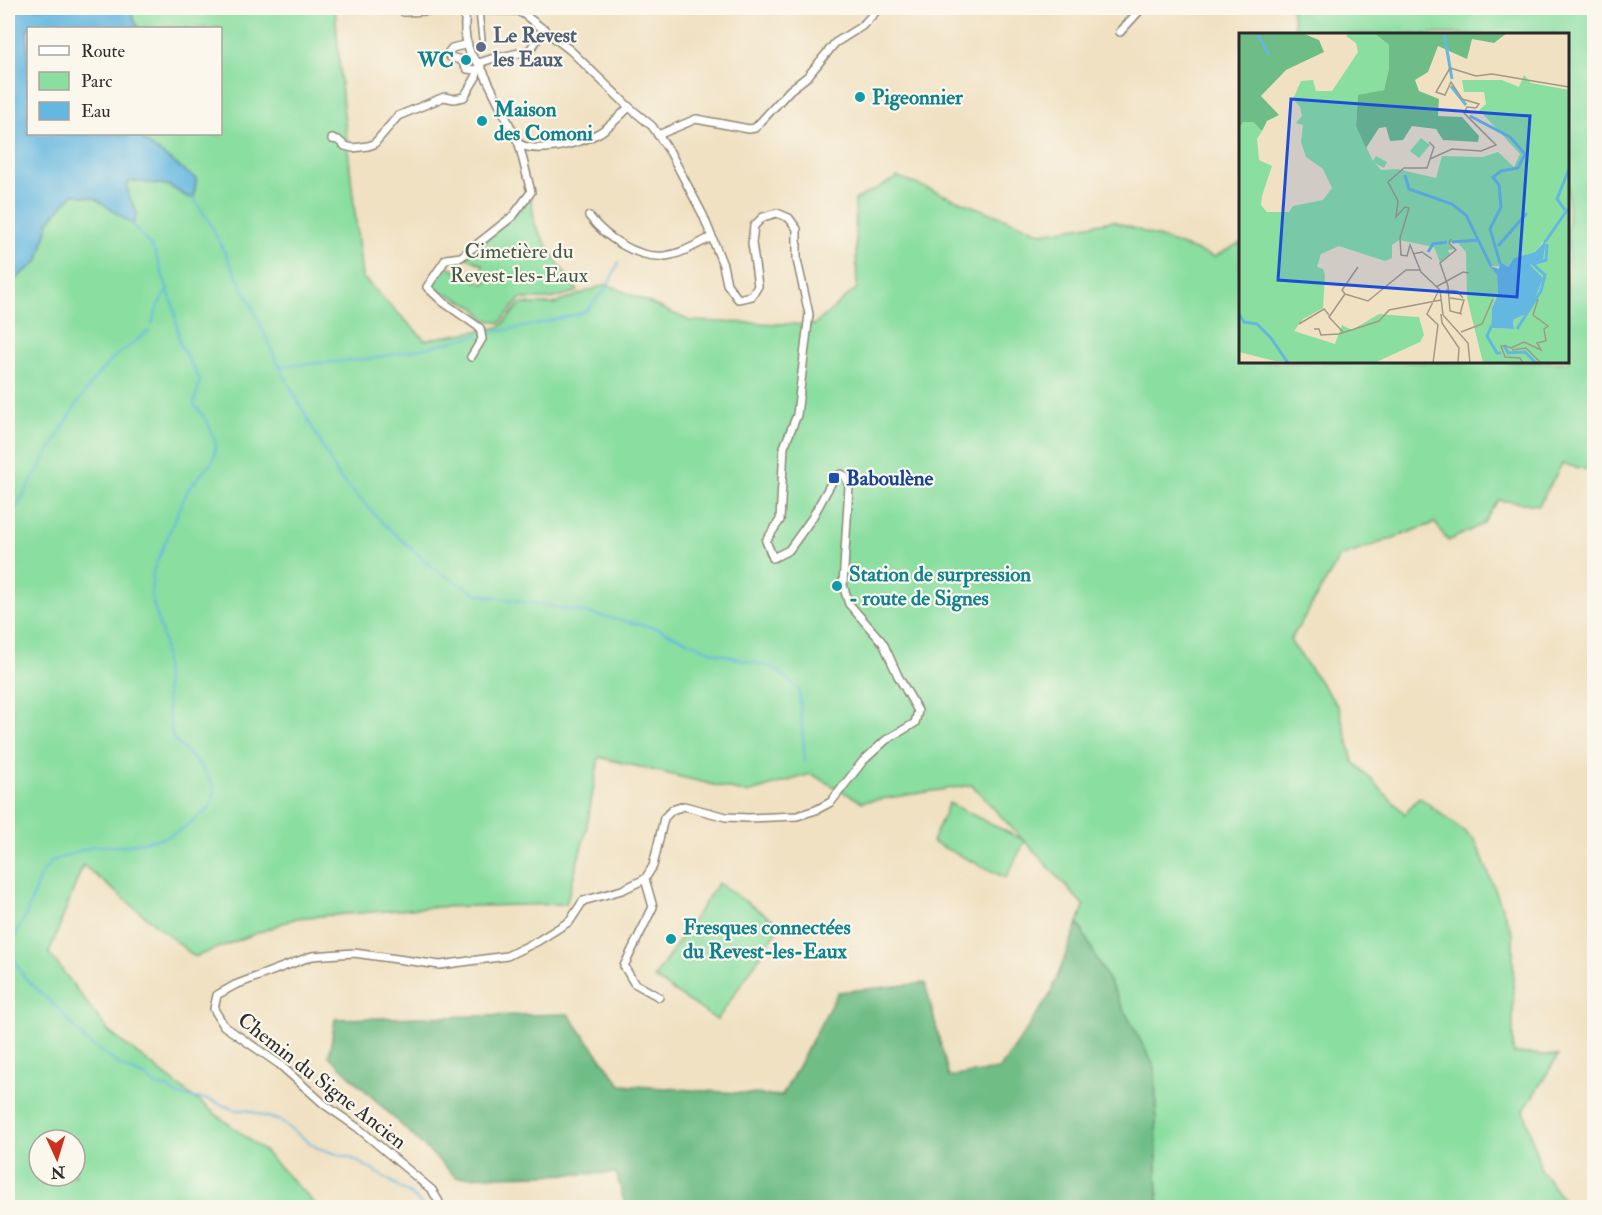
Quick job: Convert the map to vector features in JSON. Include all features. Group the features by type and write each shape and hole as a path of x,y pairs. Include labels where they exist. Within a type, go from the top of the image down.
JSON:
{"street":[{"path":"658,135 696,119 748,129 755,128 790,90 808,76 835,43 862,26 879,8"},
{"path":"1120,32 1142,8"},
{"path":"401,9 467,9 479,12 518,10 545,29 652,126 670,152 712,237 723,265 727,284 738,299 752,297 758,286 752,243 754,226 763,218 777,213 789,218 797,229 797,261 809,314 796,415 784,447 780,520 766,541 773,558 789,550 812,518 834,478 841,474 845,476 849,486 843,585 849,604 883,643 918,714 915,723 886,740 863,761 831,802 816,810 797,816 749,818 726,817 684,806 672,810 664,818 653,866 645,879 653,907 624,966 634,983 659,997"},
{"path":"467,9 468,44 474,60 519,144 531,192 513,216 460,257 446,259 427,287 443,302 480,329 482,339 471,357"},
{"path":"479,12 482,39"},
{"path":"468,44 452,48 448,53 450,57 461,60 467,69 475,70 491,58 529,51 545,29"},
{"path":"332,139 353,148 374,144 398,116 444,97 454,99 464,97 476,77 479,66"},
{"path":"519,144 538,149 582,140 603,130 629,107"},
{"path":"590,216 598,228 611,239 657,256 681,252 712,237"},
{"name":"Chemin du Signe Ancien","path":"439,1208 439,1202 432,1190 358,1128 325,1105 279,1064 224,1026 214,1008 218,995 235,985 312,956 354,953 440,964 507,956 538,941 570,921 583,901 622,890 645,879"}],"green space":[{"path":"131,8 335,8 342,96 362,277 425,340 500,327 520,304 554,304 607,284 690,321 814,325 857,288 855,200 898,177 1042,233 1113,221 1214,257 1239,244 1239,363 1569,363 1569,33 1294,33 1291,8 1594,8 1594,471 1562,464 1539,505 1498,500 1483,524 1448,541 1435,523 1340,557 1290,641 1339,708 1353,761 1405,814 1419,797 1475,840 1513,935 1513,1053 1558,1056 1524,1110 1541,1170 1568,1207 1158,1207 1155,1069 1078,923 1084,906 1025,841 1006,878 932,842 949,803 1023,840 972,785 862,802 811,774 747,793 599,757 586,831 566,904 434,907 296,918 195,957 83,865 49,953 109,1032 265,1152 318,1207 8,1207 8,285 39,260 49,221 73,194 95,198 133,225 137,213 128,194 127,185 131,181 168,185 187,197 194,198 196,179 143,140 143,135 222,135 222,27 138,27"},
{"name":"Cimetière du Revest-les-Eaux","path":"531,198 535,225 555,259 578,291 551,299 520,299 500,323 485,319 476,308 448,294 438,293 431,286 444,263 484,284 489,277 482,271 483,265 466,257"},
{"path":"718,883 781,925 717,1020 654,978"},
{"path":"1078,923 1155,1068 1158,1207 626,1208 616,1173 456,1177 329,1056 335,1019 568,1014 621,1085 782,1096 838,992 925,983 949,1077 1000,1069 1050,995"}],"water":[{"path":"8,8 131,8 138,27 27,27 27,135 143,135 143,140 196,179 194,198 187,197 168,185 131,181 127,185 128,194 137,213 133,225 95,198 73,194 49,221 39,260 8,285"}],"waterway":[{"path":"192,196 208,220 250,302 279,366 339,477 383,523 433,568 477,594 573,610 656,628 713,652 774,668 799,689 805,762"},
{"path":"131,223 154,250 174,308 180,344 200,380 194,404 208,423 216,444 213,461 188,489 153,571 151,595 164,642 167,705 173,739 198,763 216,789 209,808 184,828 167,837 123,846 94,846 52,861 40,876 26,915 14,937 14,959 24,977 61,1012 86,1041 124,1068 145,1076 156,1086 168,1088 176,1095 210,1100 236,1110 246,1110 280,1121 317,1148 353,1159 383,1176 414,1197 425,1208"},
{"path":"484,334 534,325 585,312 606,289 619,262"},
{"path":"152,324 158,305 168,289"},
{"path":"8,521 78,402 96,377 112,359 149,331"},
{"path":"280,366 369,359 478,335"}],"place":[{"name":"Le Revest les Eaux","path":"481,47"},
{"name":"WC","path":"466,60"},
{"name":"Pigeonnier","path":"860,97"},
{"name":"Maison des Comoni","path":"482,121"},
{"name":"Baboulène","path":"834,478"},
{"name":"Station de surpression - route de Signes","path":"837,586"},
{"name":"Fresques connectées du Revest-les-Eaux","path":"671,939"}]}
